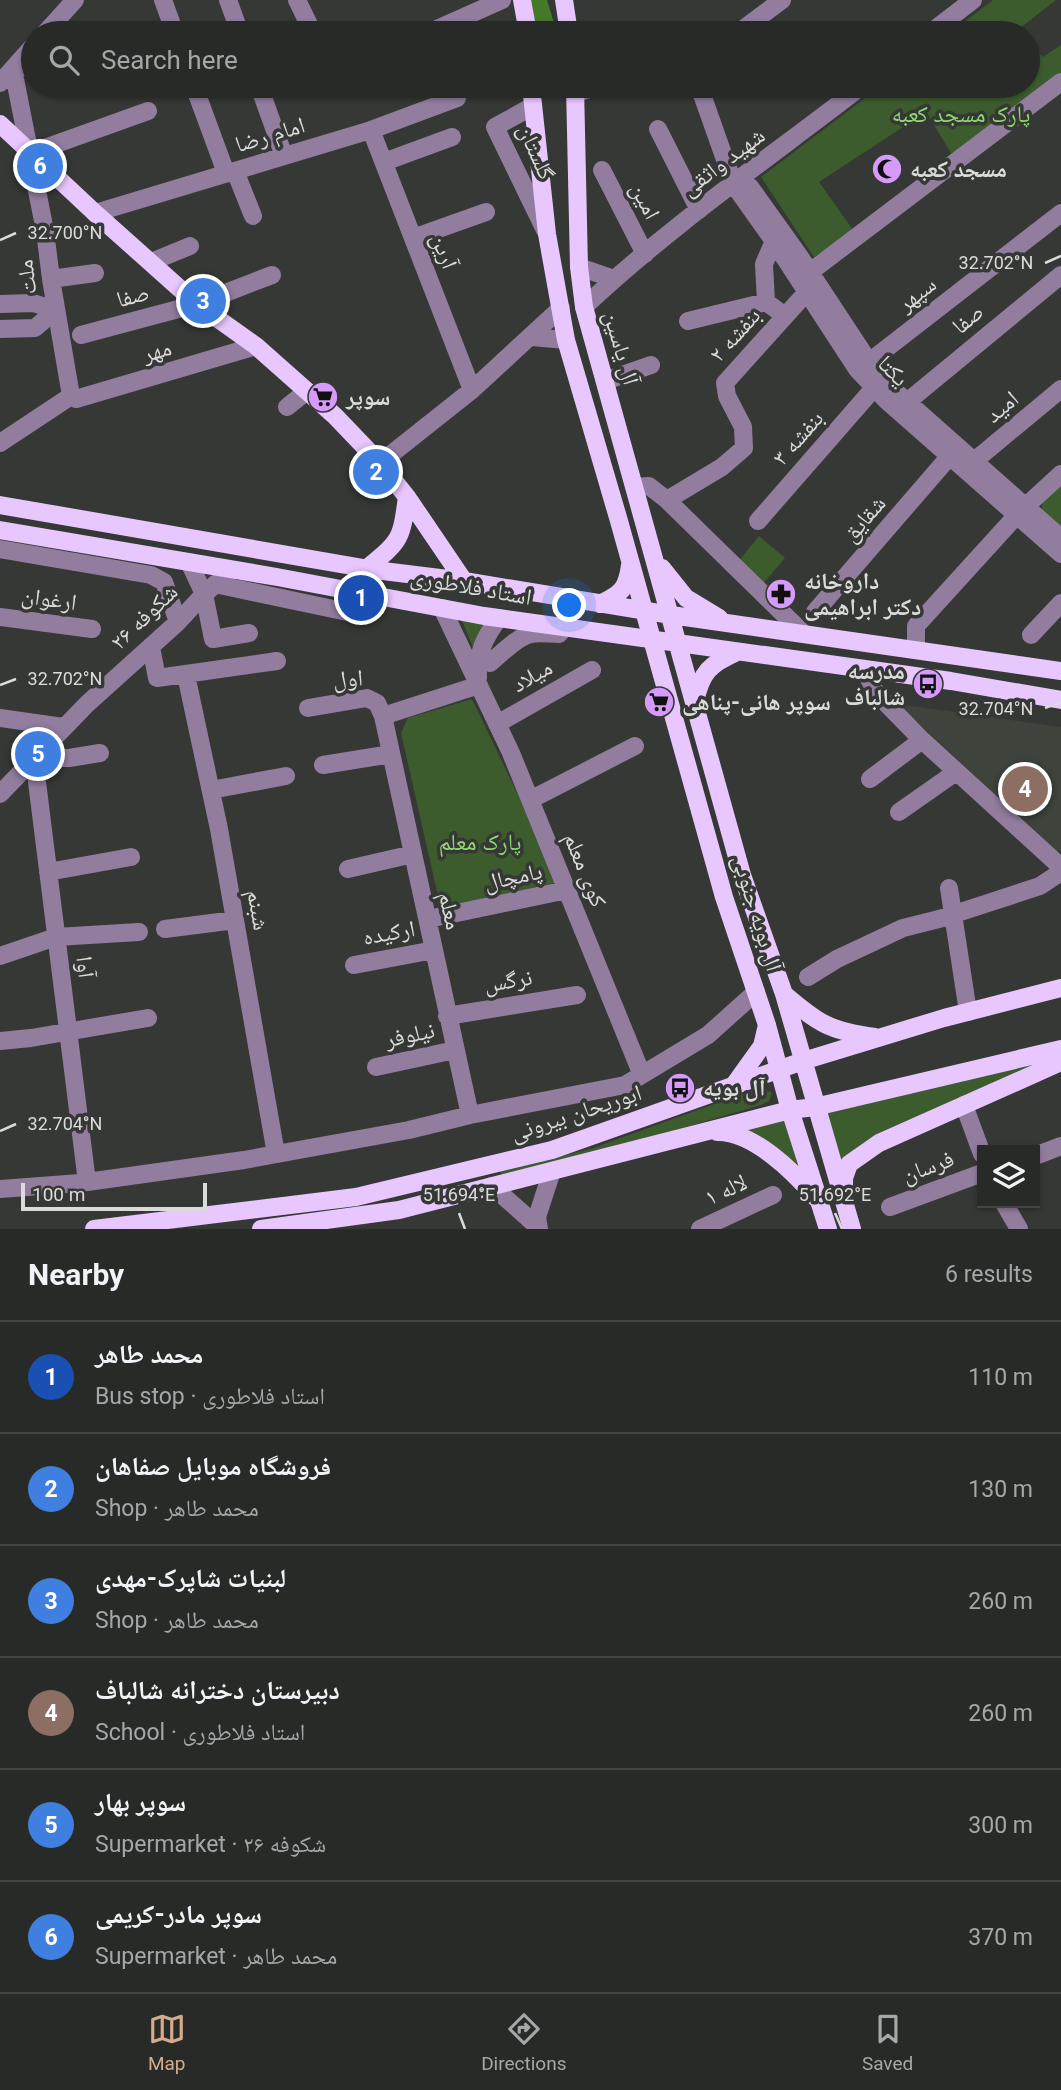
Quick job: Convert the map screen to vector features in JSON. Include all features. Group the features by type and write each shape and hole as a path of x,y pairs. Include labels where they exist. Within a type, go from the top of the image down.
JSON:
{"main road":[{"path":"522,0 526,21"},
{"path":"564,0 567,21"},
{"path":"533,98 547,234 566,340 644,611"},
{"name":"آل یاسین","path":"575,98 579,267 584,307 671,615"},
{"path":"0,124 197,304 256,346 335,416 380,463 407,497 464,581"},
{"path":"366,569 395,545 402,530 407,497"},
{"name":"استاد فلاطوری","path":"0,505 366,569 464,581 644,611 1061,671"},
{"path":"619,521 627,531 633,531 639,528 643,517"},
{"name":"استاد فلاطوری","path":"0,530 499,618 864,669 1061,700"},
{"path":"656,561 687,598 728,623"},
{"path":"600,604 616,597 624,589 630,562"},
{"name":"آل بویه جنوبی","path":"644,611 724,897 767,1025 790,1110 828,1229"},
{"name":"آل بویه جنوبی","path":"671,615 742,875 784,993 852,1229"},
{"path":"617,634 645,657 665,686"},
{"path":"695,702 698,685 705,671 718,661 738,652"},
{"path":"693,786 715,779"},
{"name":"ابوریحان بیرونی","path":"93,1229 356,1197 570,1145 803,1061 968,1012 1061,988"},
{"path":"784,993 810,1016 831,1028 882,1038"},
{"path":"733,1085 758,1052 767,1025"},
{"name":"ابوریحان بیرونی","path":"268,1229 350,1223 790,1110 816,1107 1061,1049"},
{"path":"843,1198 844,1178 849,1164 860,1154 1061,1062"},
{"path":"710,1132 726,1132 754,1143 802,1181 821,1203"}],"street":[{"path":"56,21 75,0"},
{"path":"163,0 171,21"},
{"path":"228,0 236,21"},
{"path":"297,0 307,21"},
{"path":"455,21 502,0"},
{"path":"754,21 782,0"},
{"path":"946,21 974,0"},
{"path":"0,83 21,60"},
{"path":"13,69 21,67"},
{"name":"ملت","path":"13,69 49,251 51,279 71,396"},
{"path":"1040,98 1061,82"},
{"path":"199,98 230,172 253,216"},
{"path":"263,98 284,156"},
{"name":"امام رضا","path":"95,213 371,130 457,98"},
{"name":"یکتا","path":"704,98 739,181 775,236 806,293 857,369 949,457 1021,512 1061,538"},
{"name":"شهید واثقی","path":"584,307 645,254 846,98"},
{"path":"810,272 1040,98"},
{"name":"گلستان","path":"534,106 495,127 547,234"},
{"path":"31,153 148,111"},
{"path":"658,129 699,211"},
{"name":"آرین","path":"371,130 471,390"},
{"path":"384,162 452,136"},
{"name":"امین","path":"602,170 645,254"},
{"path":"413,238 486,212"},
{"name":"سپهر","path":"869,362 1061,214"},
{"path":"766,302 764,264 775,236"},
{"name":"یکتا","path":"775,236 810,272 869,362 907,402 974,462 1061,554"},
{"path":"151,262 190,246"},
{"path":"579,267 614,279"},
{"path":"51,279 94,273"},
{"name":"صفا","path":"81,335 197,304 272,275"},
{"name":"صفا","path":"907,402 1059,279"},
{"name":"بنفشه ۲","path":"667,500 722,467 744,448 743,427 727,397 725,383 806,293"},
{"path":"766,302 785,316"},
{"path":"688,321 766,302"},
{"path":"0,304 33,303 56,310"},
{"path":"380,463 471,390 561,308"},
{"path":"0,329 35,328 56,310"},
{"path":"532,337 566,340"},
{"name":"مهر","path":"71,396 76,399 256,346"},
{"path":"605,381 651,365"},
{"name":"بنفشه ۳","path":"758,521 874,388"},
{"name":"امید","path":"974,462 1061,389"},
{"path":"287,407 307,391"},
{"path":"0,443 71,396"},
{"name":"شقایق","path":"815,612 949,457"},
{"path":"916,650 916,626 1021,512 1061,474"},
{"path":"635,486 649,486 667,500 803,633"},
{"path":"0,549 151,575 164,582 178,622"},
{"path":"190,562 209,589 213,639 248,633"},
{"name":"شکوفه ۲۶","path":"0,794 63,727 233,569"},
{"path":"209,589 352,613"},
{"path":"1031,635 1061,603"},
{"name":"کوی معلم","path":"442,608 530,800 642,1075"},
{"name":"ارغوان","path":"0,617 92,629"},
{"name":"کوی معلم","path":"479,685 480,649 499,618"},
{"path":"490,663 521,636 534,633 559,634 565,627"},
{"path":"151,647 157,678 277,661"},
{"path":"808,977 865,944 903,928 1040,886 1061,870 922,740 876,692 864,669"},
{"name":"میلاد","path":"497,724 592,670"},
{"name":"شبنم","path":"186,675 211,790 276,1154"},
{"path":"383,716 479,685"},
{"name":"اول","path":"308,708 367,698 377,703 383,716"},
{"name":"معلم","path":"383,716 470,1115"},
{"path":"0,718 63,727"},
{"path":"870,779 922,740"},
{"path":"530,800 635,746"},
{"path":"34,758 69,758 100,753"},
{"path":"323,765 391,754"},
{"name":"آوا","path":"34,758 87,1182"},
{"path":"900,812 956,772"},
{"path":"211,790 286,776"},
{"path":"348,869 413,854"},
{"path":"48,872 131,857"},
{"path":"949,888 968,1012"},
{"name":"پامچال","path":"428,919 567,890"},
{"path":"165,929 235,920"},
{"path":"0,956 56,937 139,932"},
{"name":"ارکیده","path":"354,965 434,950"},
{"path":"0,1189 87,1182 276,1154 409,1130 470,1115 625,1085 708,1035 756,992"},
{"name":"نرگس","path":"447,1016 577,995"},
{"path":"0,1041 148,1018"},
{"name":"نیلوفر","path":"376,1067 455,1050"},
{"path":"964,1105 979,1145"},
{"path":"1040,1154 1061,1146"},
{"path":"538,1228 537,1217 552,1171"},
{"name":"فرسان","path":"890,1207 977,1175"},
{"path":"492,1186 538,1228"},
{"name":"لاله ۱","path":"700,1229 773,1195"},
{"path":"1007,1208 1019,1229"}],"shaded area":[{"path":"898,704 1061,727 1061,850 1057,852"}],"green space":[{"path":"527,0 547,0 553,21 532,21"},
{"name":"پارک مسجد کعبه","path":"993,0 1056,0 1029,21 966,21"},
{"name":"پارک مسجد کعبه","path":"1061,45 1061,76 1040,92 1040,53 1043,57"},
{"name":"پارک مسجد کعبه","path":"865,98 1031,98 953,156 926,112 819,182 853,230 814,257 761,177"},
{"path":"1061,482 1061,532 1041,515 1042,501"},
{"path":"759,536 785,558 762,585 737,563"},
{"path":"457,616 487,622 482,627 474,650 463,623"},
{"name":"پارک معلم","path":"472,699 520,799 554,883 441,909 401,733 408,718"},
{"path":"1061,1056 843,1165 827,1113"},
{"path":"766,1090 772,1093 769,1101 761,1105 638,1141 502,1176 500,1171 593,1148 750,1091"},
{"path":"783,1115 801,1173 732,1128"}],"place":[{"name":"سوپر مادر-کریمی","path":"40,166"},
{"name":"مسجد کعبه","path":"887,169"},
{"name":"لبنیات شاپرک-مهدی","path":"203,301"},
{"name":"سوپر","path":"323,397"},
{"name":"فروشگاه موبایل صفاهان","path":"376,472"},
{"name":"داروخانه دکتر ابراهیمی","path":"781,594"},
{"name":"محمد طاهر","path":"361,598"},
{"name":"مدرسه شالباف","path":"928,684"},
{"name":"سوپر هانی-پناهی","path":"659,702"},
{"name":"سوپر بهار","path":"38,754"},
{"name":"دبیرستان دخترانه شالباف","path":"1025,789"},
{"name":"آل بویه","path":"680,1088"}]}
